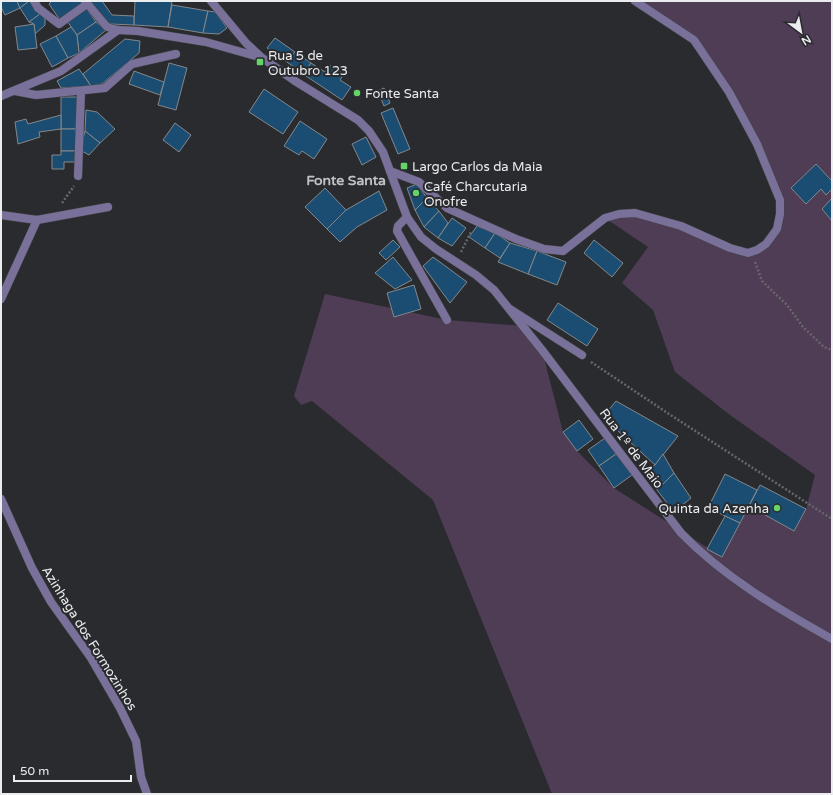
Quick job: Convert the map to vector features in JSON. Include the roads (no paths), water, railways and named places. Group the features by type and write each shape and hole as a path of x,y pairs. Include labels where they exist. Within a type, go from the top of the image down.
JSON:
{"street":[{"path":"34,1 38,8 59,24 86,3 107,27 118,30 152,33 206,42 261,57"},
{"path":"211,1 246,43 261,57 358,120 369,131 380,146 407,217 422,237 436,249 476,275 494,290 508,307 582,355"},
{"path":"390,171 419,182 447,208 516,239 544,249 563,251 605,218 619,214 635,213 681,226 737,251 751,252 766,244 774,235 779,220 781,207 757,144 729,92 694,40 635,1"},
{"path":"1,96 61,71 118,30"},
{"path":"15,91 36,95 105,88 132,64 176,54"},
{"path":"78,176 81,91"},
{"path":"1,215 37,220 108,206"},
{"path":"407,217 398,226 397,231 447,320"},
{"path":"1,299 37,220"},
{"name":"Rua 1º de Maio","path":"508,307 681,533 702,555 727,574 800,621 832,639"},
{"name":"Azinhaga dos Formozinhos","path":"1,498 32,568 51,602 91,658 120,708 136,741 141,777 147,794"}],"place":[{"name":"Rua 5 de Outubro 123","path":"260,62"},
{"name":"Fonte Santa","path":"357,93"},
{"name":"Largo Carlos da Maia","path":"404,166"},
{"name":"Café Charcutaria Onofre","path":"416,193"},
{"name":"Quinta da Azenha","path":"777,508"}],"district":[{"name":"Fonte Santa","path":"346,180"}]}
